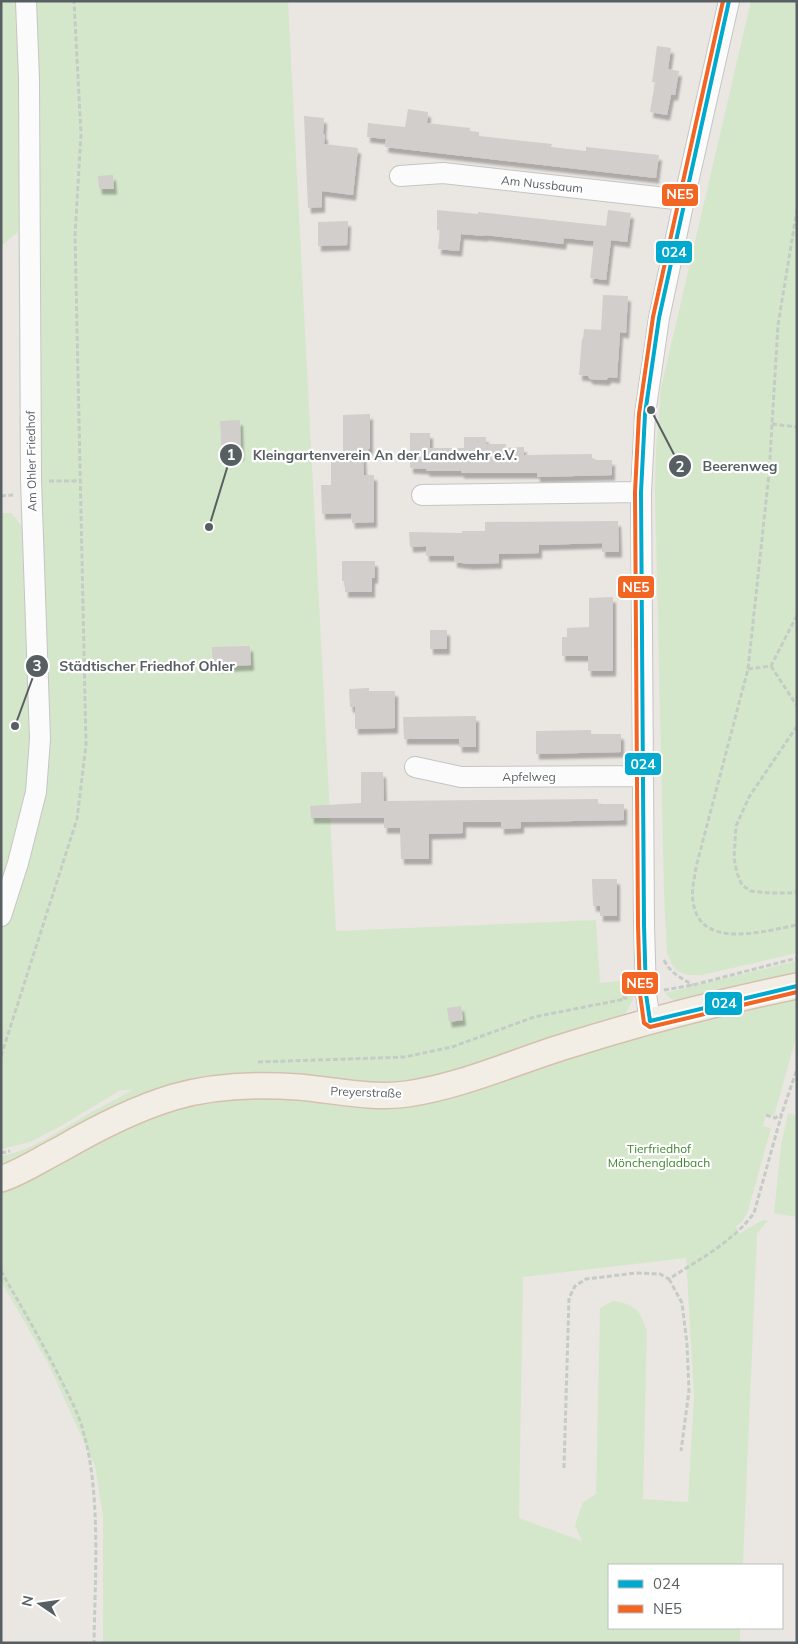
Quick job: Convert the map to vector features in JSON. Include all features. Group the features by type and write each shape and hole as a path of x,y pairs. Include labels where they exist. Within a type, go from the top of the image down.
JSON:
{"main road":[{"name":"Preyerstraße","path":"1,1179 128,1114 176,1096 222,1087 253,1085 299,1087 367,1094 405,1094 446,1086 566,1046 650,1021 797,986"}],"street":[{"name":"Am Ohler Friedhof","path":"1,916 18,863 36,792 40,739 31,480 29,79 26,1"},
{"path":"650,1021 646,994 643,776 641,492 645,414 653,349 684,200 729,1"},
{"name":"Am Nussbaum","path":"400,176 443,172 684,200"},
{"path":"422,494 641,492"},
{"name":"Apfelweg","path":"415,767 461,777 643,776"}],"path":[{"path":"1,1056 77,819 86,746 75,235 81,134 74,1"},
{"path":"797,209 778,325 769,474 748,669 696,867 692,899 695,912 701,923 710,929 726,934 758,932 797,925"},
{"path":"772,424 797,426"},
{"path":"31,480 81,482"},
{"path":"771,666 797,615"},
{"path":"748,669 771,666"},
{"path":"771,666 797,706"},
{"path":"797,726 749,797 736,826 734,858 742,885 751,891 770,893 797,892"},
{"path":"664,958 669,968 676,975 693,985 797,958"},
{"path":"252,1063 404,1057 452,1047 534,1018 624,998 650,1021"},
{"path":"669,1279 735,1234 754,1213 782,1113 797,1069"},
{"path":"766,1116 775,1118 782,1113"},
{"path":"1,1152 14,1150"},
{"path":"1,1271 46,1350 73,1404 84,1432 90,1460 94,1515 94,1643"},
{"path":"564,1468 569,1298 575,1286 586,1279 636,1273 660,1274 669,1279 682,1303 687,1344 689,1391 682,1451"}],"green space":[{"path":"1,1 288,1 336,931 596,920 600,983 638,979 633,1000 621,1018 514,1055 402,1086 241,1077 1,1170 1,1156 36,1144 133,1090 121,1090 30,1142 1,1149 1,513 11,513 23,527 20,452 18,232 1,246"},
{"path":"751,1 797,1 797,953 702,975 688,975 677,971 667,953 655,489 656,450 661,388"},
{"path":"797,961 797,977 681,1004 665,993"},
{"name":"Tierfriedhof Mönchengladbach","path":"796,998 797,1034 774,1116 766,1114 763,1126 771,1128 748,1211 742,1222 736,1226 739,1234 761,1221 768,1220 757,1234 743,1564 608,1564 608,1629 740,1629 740,1643 103,1643 103,1517 95,1466 48,1363 1,1281 1,1188 153,1114 216,1099 248,1095 360,1103 547,1062 668,1028","holes":["686,1258 694,1395 688,1502 643,1499 647,1330 635,1309 626,1304 613,1301 600,1308 596,1494 583,1502 575,1526 582,1541 519,1518 523,1277"]},
{"path":"788,1113 797,1116 797,1217 774,1213 781,1146"}],"building":[{"path":"657,46 671,48 668,69 679,71 675,95 671,95 667,115 650,112 655,82 652,82"},
{"path":"408,109 428,112 427,123 470,128 470,131 479,132 479,136 552,144 551,147 586,151 586,147 659,155 656,178 385,147 386,139 367,137 368,123 405,127"},
{"path":"304,116 324,118 324,144 358,148 353,195 322,191 322,207 308,208"},
{"path":"113,175 114,189 99,189 98,176"},
{"path":"437,210 478,214 478,212 606,226 608,210 631,213 627,242 611,240 606,280 590,278 594,241 564,238 563,244 461,234 459,251 438,249 440,230 437,230"},
{"path":"348,221 347,245 318,246 318,222"},
{"path":"603,295 628,296 626,333 620,332 617,378 609,377 606,380 590,379 588,376 579,375 584,329 601,330"},
{"path":"370,414 370,448 363,455 364,475 374,475 374,522 352,523 351,513 322,514 321,485 331,485 331,452 343,452 343,415"},
{"path":"240,420 241,455 222,456 220,421"},
{"path":"410,433 430,433 430,448 464,448 464,437 486,437 486,444 506,444 506,448 524,447 524,455 592,454 592,460 612,460 612,475 537,477 537,473 461,473 461,471 426,471 427,469 410,468"},
{"path":"618,521 619,552 602,552 602,543 539,545 539,553 499,554 499,563 470,564 454,562 454,556 426,556 426,546 410,547 409,532 462,533 462,531 485,531 485,522"},
{"path":"342,561 375,561 375,578 372,578 372,592 345,592 345,581 342,581"},
{"path":"613,597 613,671 588,671 588,656 562,656 562,637 567,637 567,628 589,627 589,598"},
{"path":"430,630 447,630 447,649 430,649"},
{"path":"250,646 251,665 213,667 212,647"},
{"path":"369,688 369,691 395,691 395,728 355,729 355,707 350,707 349,689"},
{"path":"476,716 476,747 459,747 459,739 404,739 403,717"},
{"path":"591,730 591,734 621,734 621,752 536,754 536,731"},
{"path":"361,772 383,772 384,801 598,799 598,804 624,804 624,820 521,822 521,828 501,829 501,822 463,822 463,833 429,834 429,859 401,859 400,828 384,828 384,818 311,818 310,806 361,803"},
{"path":"592,879 617,879 617,916 600,916 600,906 593,906"},
{"path":"461,1006 463,1020 449,1022 447,1008"}],"transit line":[{"name":"NE5","path":"723,1 653,317 639,414 635,492 640,994 644,1023 650,1027 797,992"},
{"name":"024","path":"650,1021 646,994 644,925 641,492 645,414 659,318 729,1"},
{"name":"024","path":"650,1021 797,986"}],"place":[{"name":"Beerenweg","path":"651,410"},
{"name":"Kleingartenverein An der Landwehr e.V.","path":"209,527"},
{"name":"Städtischer Friedhof Ohler","path":"15,726"}]}
